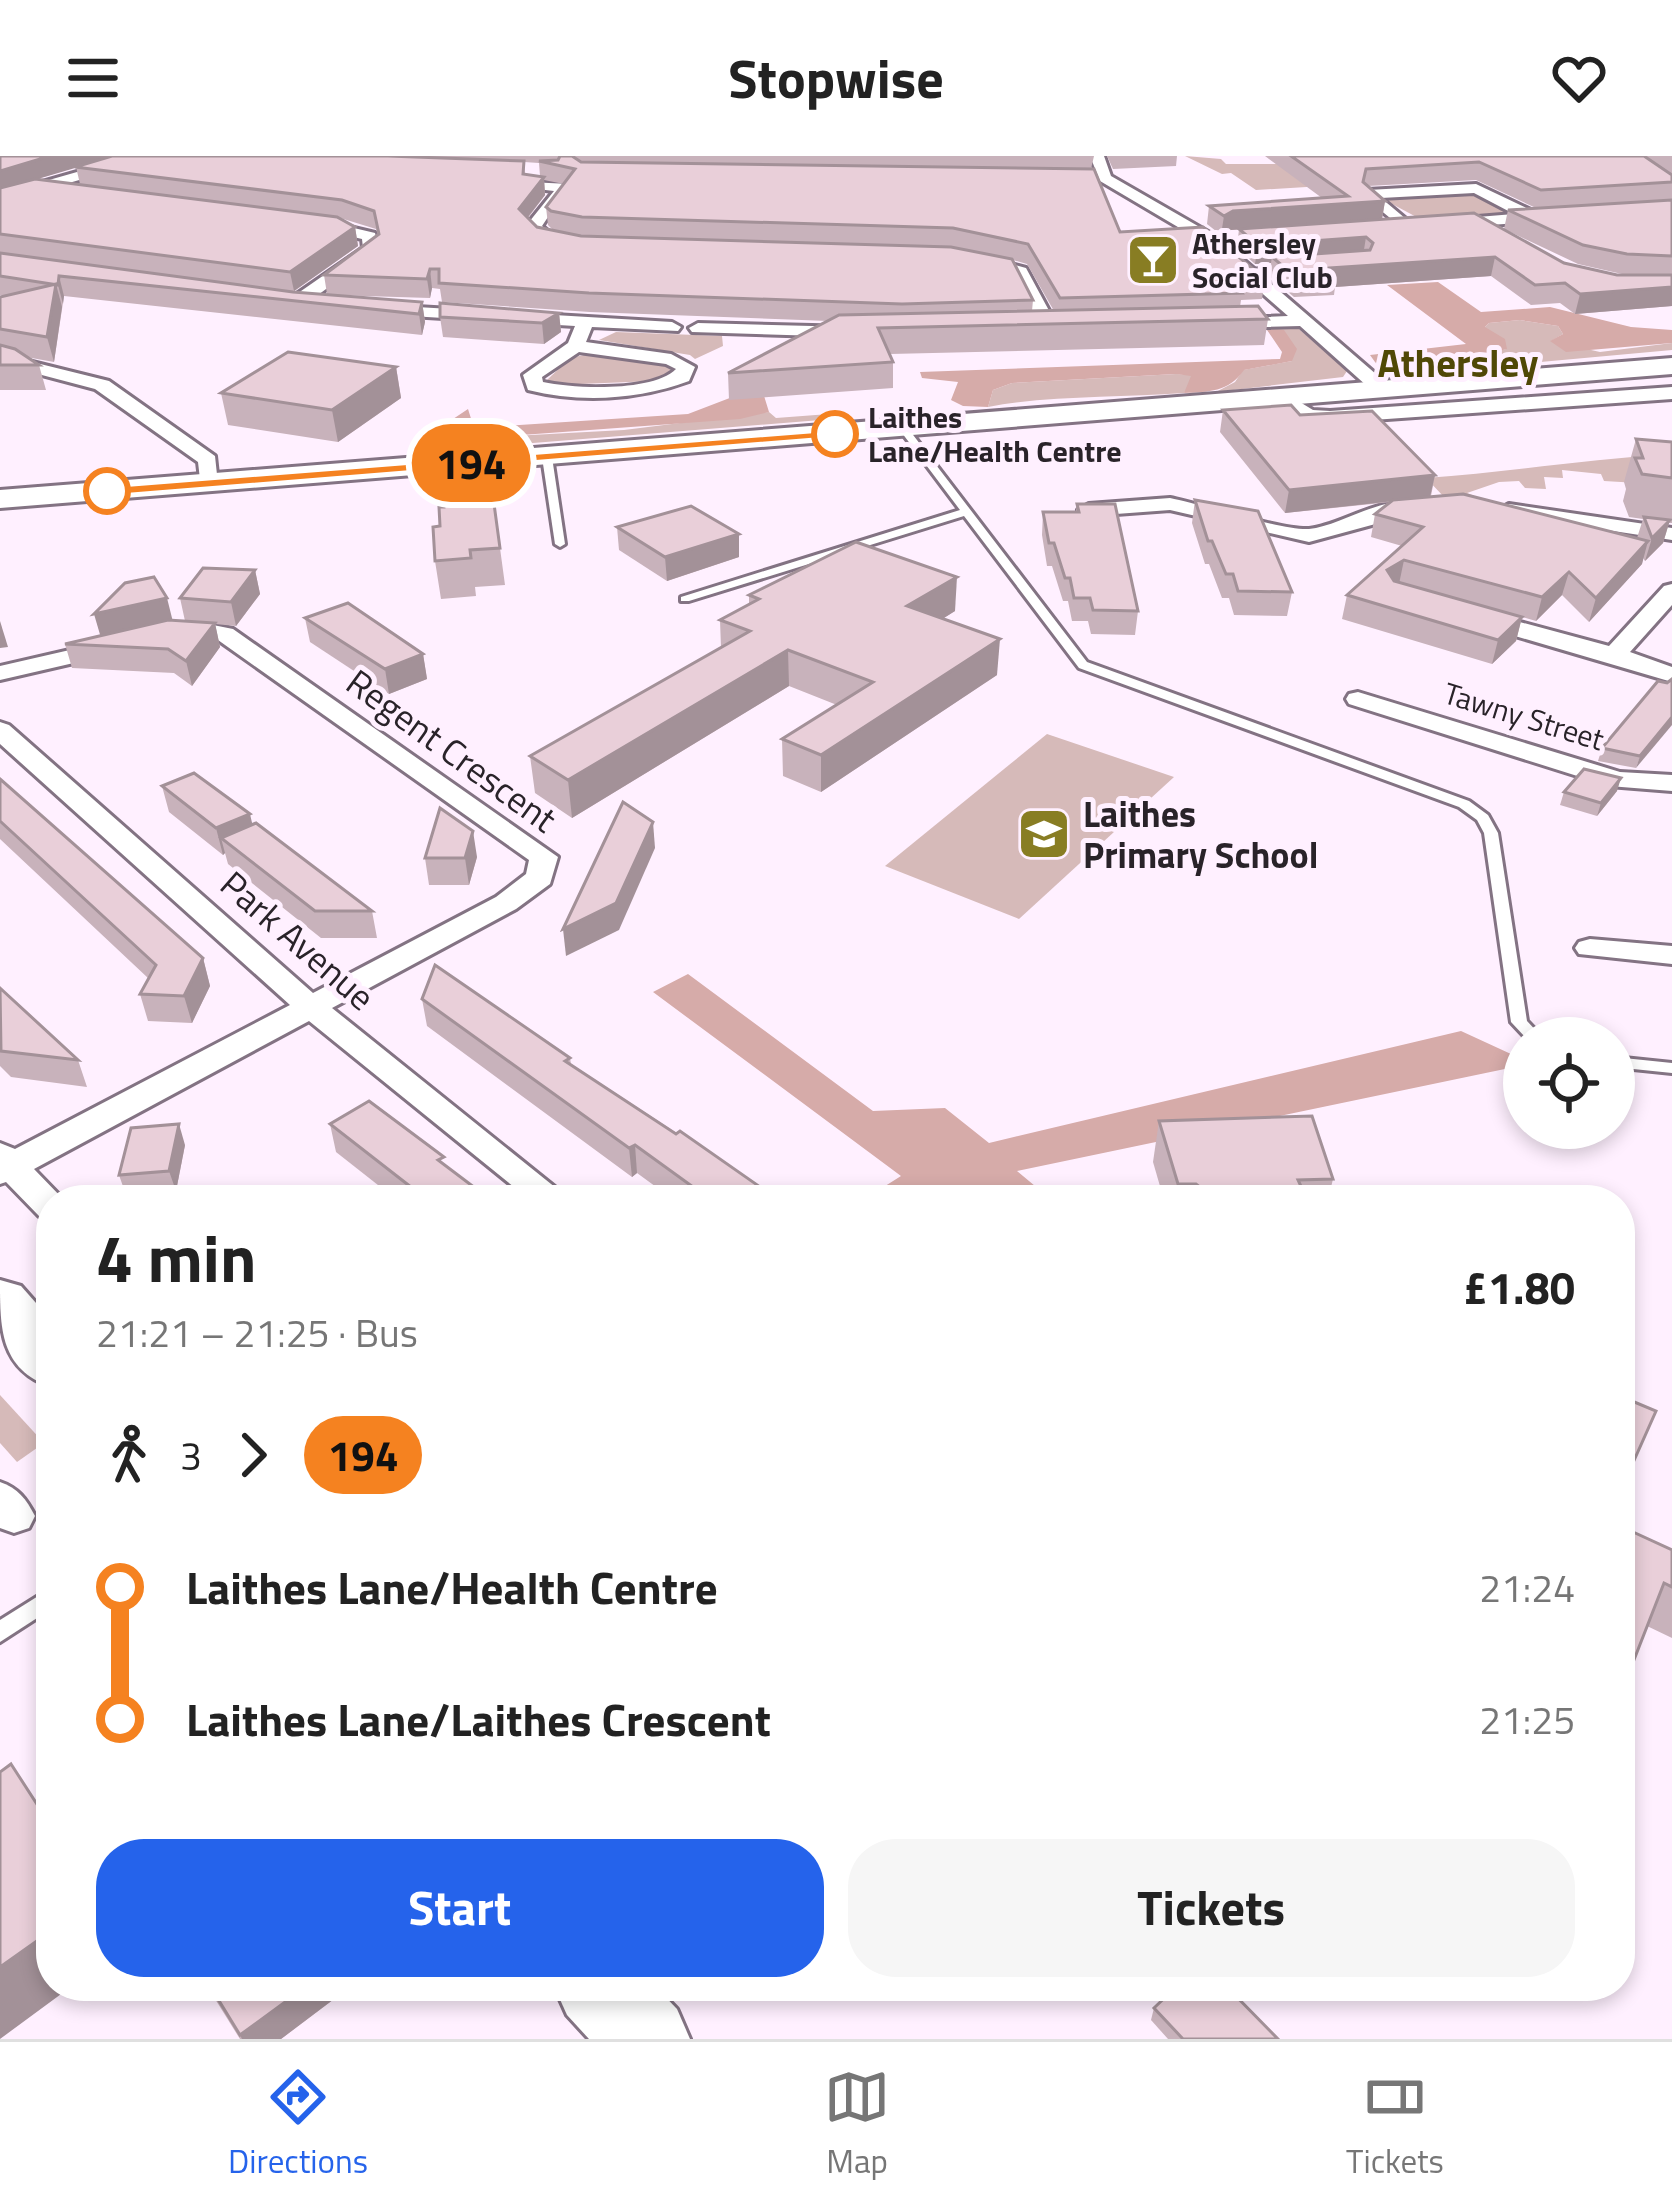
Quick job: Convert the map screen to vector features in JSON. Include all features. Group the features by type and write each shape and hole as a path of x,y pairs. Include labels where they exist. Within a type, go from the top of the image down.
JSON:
{"main road":[{"path":"0,499 1672,366"},
{"path":"0,1303 36,1345"},
{"path":"575,2001 598,2039"},
{"path":"610,2001 647,2039"}],"street":[{"path":"1097,156 1098,178 1211,240 1384,391"},
{"path":"0,199 74,173 132,162"},
{"path":"533,178 568,182 533,226 546,238 583,245"},
{"path":"35,187 86,194"},
{"path":"1407,226 1368,194 1476,188 1532,218"},
{"path":"1385,228 1579,214"},
{"path":"296,221 369,236 371,250 297,302"},
{"path":"1473,221 1490,233"},
{"path":"962,242 984,241"},
{"path":"1010,246 1052,331"},
{"path":"951,256 1020,271"},
{"path":"274,299 319,304"},
{"path":"362,308 584,326 672,327"},
{"path":"1211,325 1302,321"},
{"path":"576,346 671,358 686,367 682,377 665,385 568,392 535,386 532,375 576,346 584,326"},
{"path":"698,328 868,332"},
{"path":"1030,331 1074,330"},
{"path":"0,359 102,386 208,460 208,484"},
{"path":"1286,399 1308,415 1330,417 1672,393"},
{"path":"1089,510 1170,505 1309,536 1384,512 1445,507"},
{"path":"1484,507 1672,533"},
{"path":"1614,655 1672,591"},
{"path":"1463,613 1672,675"},
{"name":"Regent Crescent","path":"0,673 203,630 225,634 544,857 540,878 506,903 4,1164"},
{"name":"Tawny Street","path":"1358,699 1618,780 1672,783"},
{"name":"Park Avenue","path":"0,730 310,1006 534,1185"},
{"path":"1590,948 1672,955"},
{"path":"4,1164 36,1193"}],"lane":[{"path":"1245,271 1316,266"},
{"path":"904,429 1083,665 1464,804 1483,818 1491,833 1518,1017"},
{"path":"548,457 560,544"},
{"path":"685,599 967,512"},
{"path":"1635,1064 1672,1068"},
{"path":"0,1632 36,1607"}],"shaded area":[{"path":"1185,156 1221,159 1226,164 1294,164 1323,186 1256,190 1231,173 1222,174"},
{"path":"1475,192 1508,213 1422,220 1381,198"},
{"path":"1438,282 1481,312 1550,307 1631,327 1672,330 1672,343 1566,352 1550,341 1563,334 1558,326 1520,320 1485,327 1505,339 1507,349 1445,364 1375,362 1370,355 1466,344 1387,285"},
{"path":"1520,320 1558,326 1563,334 1551,341 1600,352 1672,343 1672,350 1409,374 1380,369 1375,362 1445,364 1506,349 1484,328 1489,323"},
{"path":"1265,327 1299,329 1347,371 1343,377 1216,392 1235,382 1243,370 1292,361"},
{"path":"1265,327 1284,330 1297,349 1292,361 1244,370 1232,383 1210,391 1184,393 1191,376 1176,374 1012,383 993,390 988,407 963,406 951,400 958,382 922,378 920,372 1280,359 1282,352"},
{"path":"616,332 722,336 723,346 695,359 599,340"},
{"path":"584,355 672,366 667,378 654,381 555,385 546,381 570,358"},
{"path":"1191,375 1193,381 1184,393 988,407 993,390 1012,383"},
{"path":"761,386 769,412 740,419 495,437 459,445 447,423 468,409 474,428 688,414"},
{"path":"769,412 776,418 829,414 833,419 419,452 415,443 447,423 459,445 494,437 624,430"},
{"path":"1672,454 1672,485 1604,481 1601,474 1562,470 1563,478 1544,477 1546,489 1525,488 1519,481 1499,482 1467,493 1482,499 1445,498 1426,478 1610,459"},
{"path":"1047,734 1174,777 1019,919 885,866"},
{"path":"688,974 873,1111 945,1108 989,1143 1461,1031 1503,1050 1503,1069 1017,1171 1034,1185 887,1185 901,1176 653,992"},
{"path":"0,1395 36,1434 36,1449 17,1462 0,1443"}],"building":[{"path":"0,156 50,156 0,171"},
{"path":"112,156 524,161 523,174 544,177 519,209 537,227 581,236 951,247 1012,259 1033,300 902,304 589,293 439,283 439,269 430,269 427,279 324,275 379,234 374,211 342,200 75,167"},
{"path":"560,156 581,162 1094,169 1120,232 1203,227 1265,279 1233,281 1242,293 1060,298 1028,244 953,228 582,217 546,207 575,169 539,161"},
{"path":"1291,156 1644,156 1672,175 1672,182 1541,190 1479,162 1366,169 1363,182 1385,201 1233,211 1224,216 1209,206 1348,196"},
{"path":"35,179 337,217 355,227 290,272 0,234 0,188"},
{"path":"1672,200 1672,256 1583,245 1508,210"},
{"path":"1474,213 1564,263 1617,275 1672,275 1672,287 1580,294 1565,283 1535,285 1495,257 1329,268 1337,275 1297,278 1272,257 1370,250 1373,243 1366,237 1258,245 1239,229"},
{"path":"0,253 293,292 422,302 419,314 59,276 58,285 0,276"},
{"path":"56,284 47,337 0,329 0,297"},
{"path":"440,303 559,313 542,323 440,317"},
{"path":"1258,306 1268,319 878,328 893,362 728,373 839,315"},
{"path":"0,345 15,349 39,365 0,365"},
{"path":"288,352 396,367 332,410 221,393"},
{"path":"1291,405 1300,415 1372,411 1435,475 1289,490 1223,410"},
{"path":"1636,439 1672,442 1672,478 1642,474 1635,458 1643,458"},
{"path":"489,467 500,548 470,550 471,558 435,561 433,527 440,526 439,507 444,507 443,470"},
{"path":"1463,494 1648,541 1596,598 1569,572 1542,597 1404,560 1387,570 1394,581 1522,617 1498,640 1347,595 1423,527 1375,514 1393,500"},
{"path":"1195,500 1258,511 1292,592 1238,591 1233,574 1226,574 1208,541"},
{"path":"1077,504 1115,504 1138,611 1093,610 1090,598 1074,598 1070,578 1065,578 1054,543 1049,543 1043,512 1079,512"},
{"path":"691,506 739,534 665,557 617,527"},
{"path":"1644,517 1670,520 1652,538"},
{"path":"856,542 957,577 907,606 1000,639 821,755 782,739 873,682 788,650 568,780 530,756 750,631 720,620 759,599 749,595"},
{"path":"203,568 255,570 231,602 180,598"},
{"path":"154,577 167,598 94,614 125,583"},
{"path":"348,603 423,654 385,669 305,618"},
{"path":"168,620 215,623 186,661 168,649 65,644"},
{"path":"1672,679 1672,717 1640,756 1602,748 1658,681"},
{"path":"1584,769 1621,778 1601,803 1564,792"},
{"path":"194,773 250,814 216,828 162,786"},
{"path":"0,779 203,958 184,996 140,994 156,965 0,821"},
{"path":"623,802 653,822 616,903 563,929"},
{"path":"440,808 473,831 465,858 425,858"},
{"path":"256,823 372,911 315,911 221,838"},
{"path":"435,965 570,1058 565,1061 757,1185 690,1185 635,1145 629,1148 422,999"},
{"path":"0,988 78,1060 1,1051"},
{"path":"369,1101 444,1157 438,1160 471,1185 408,1185 330,1124"},
{"path":"1312,1116 1333,1179 1298,1180 1300,1185 1178,1184 1159,1121"},
{"path":"179,1124 169,1171 119,1175 131,1128"},
{"path":"1635,1402 1656,1411 1635,1458"},
{"path":"1635,1533 1672,1550 1672,1587 1664,1583 1635,1657"},
{"path":"11,1764 36,1803 36,1942 0,1967 0,1772"},
{"path":"219,2001 286,2001 240,2035"},
{"path":"1161,2001 1241,2001 1278,2039 1183,2039 1154,2008"}],"bus line":[{"name":"194","path":"107,491 835,434"}],"place":[{"name":"Athersley Social Club","path":"1153,260"},
{"name":"Laithes Lane/Health Centre","path":"835,434"},
{"name":"Laithes Primary School","path":"1044,834"}],"district":[{"name":"Athersley","path":"1458,362"}]}
